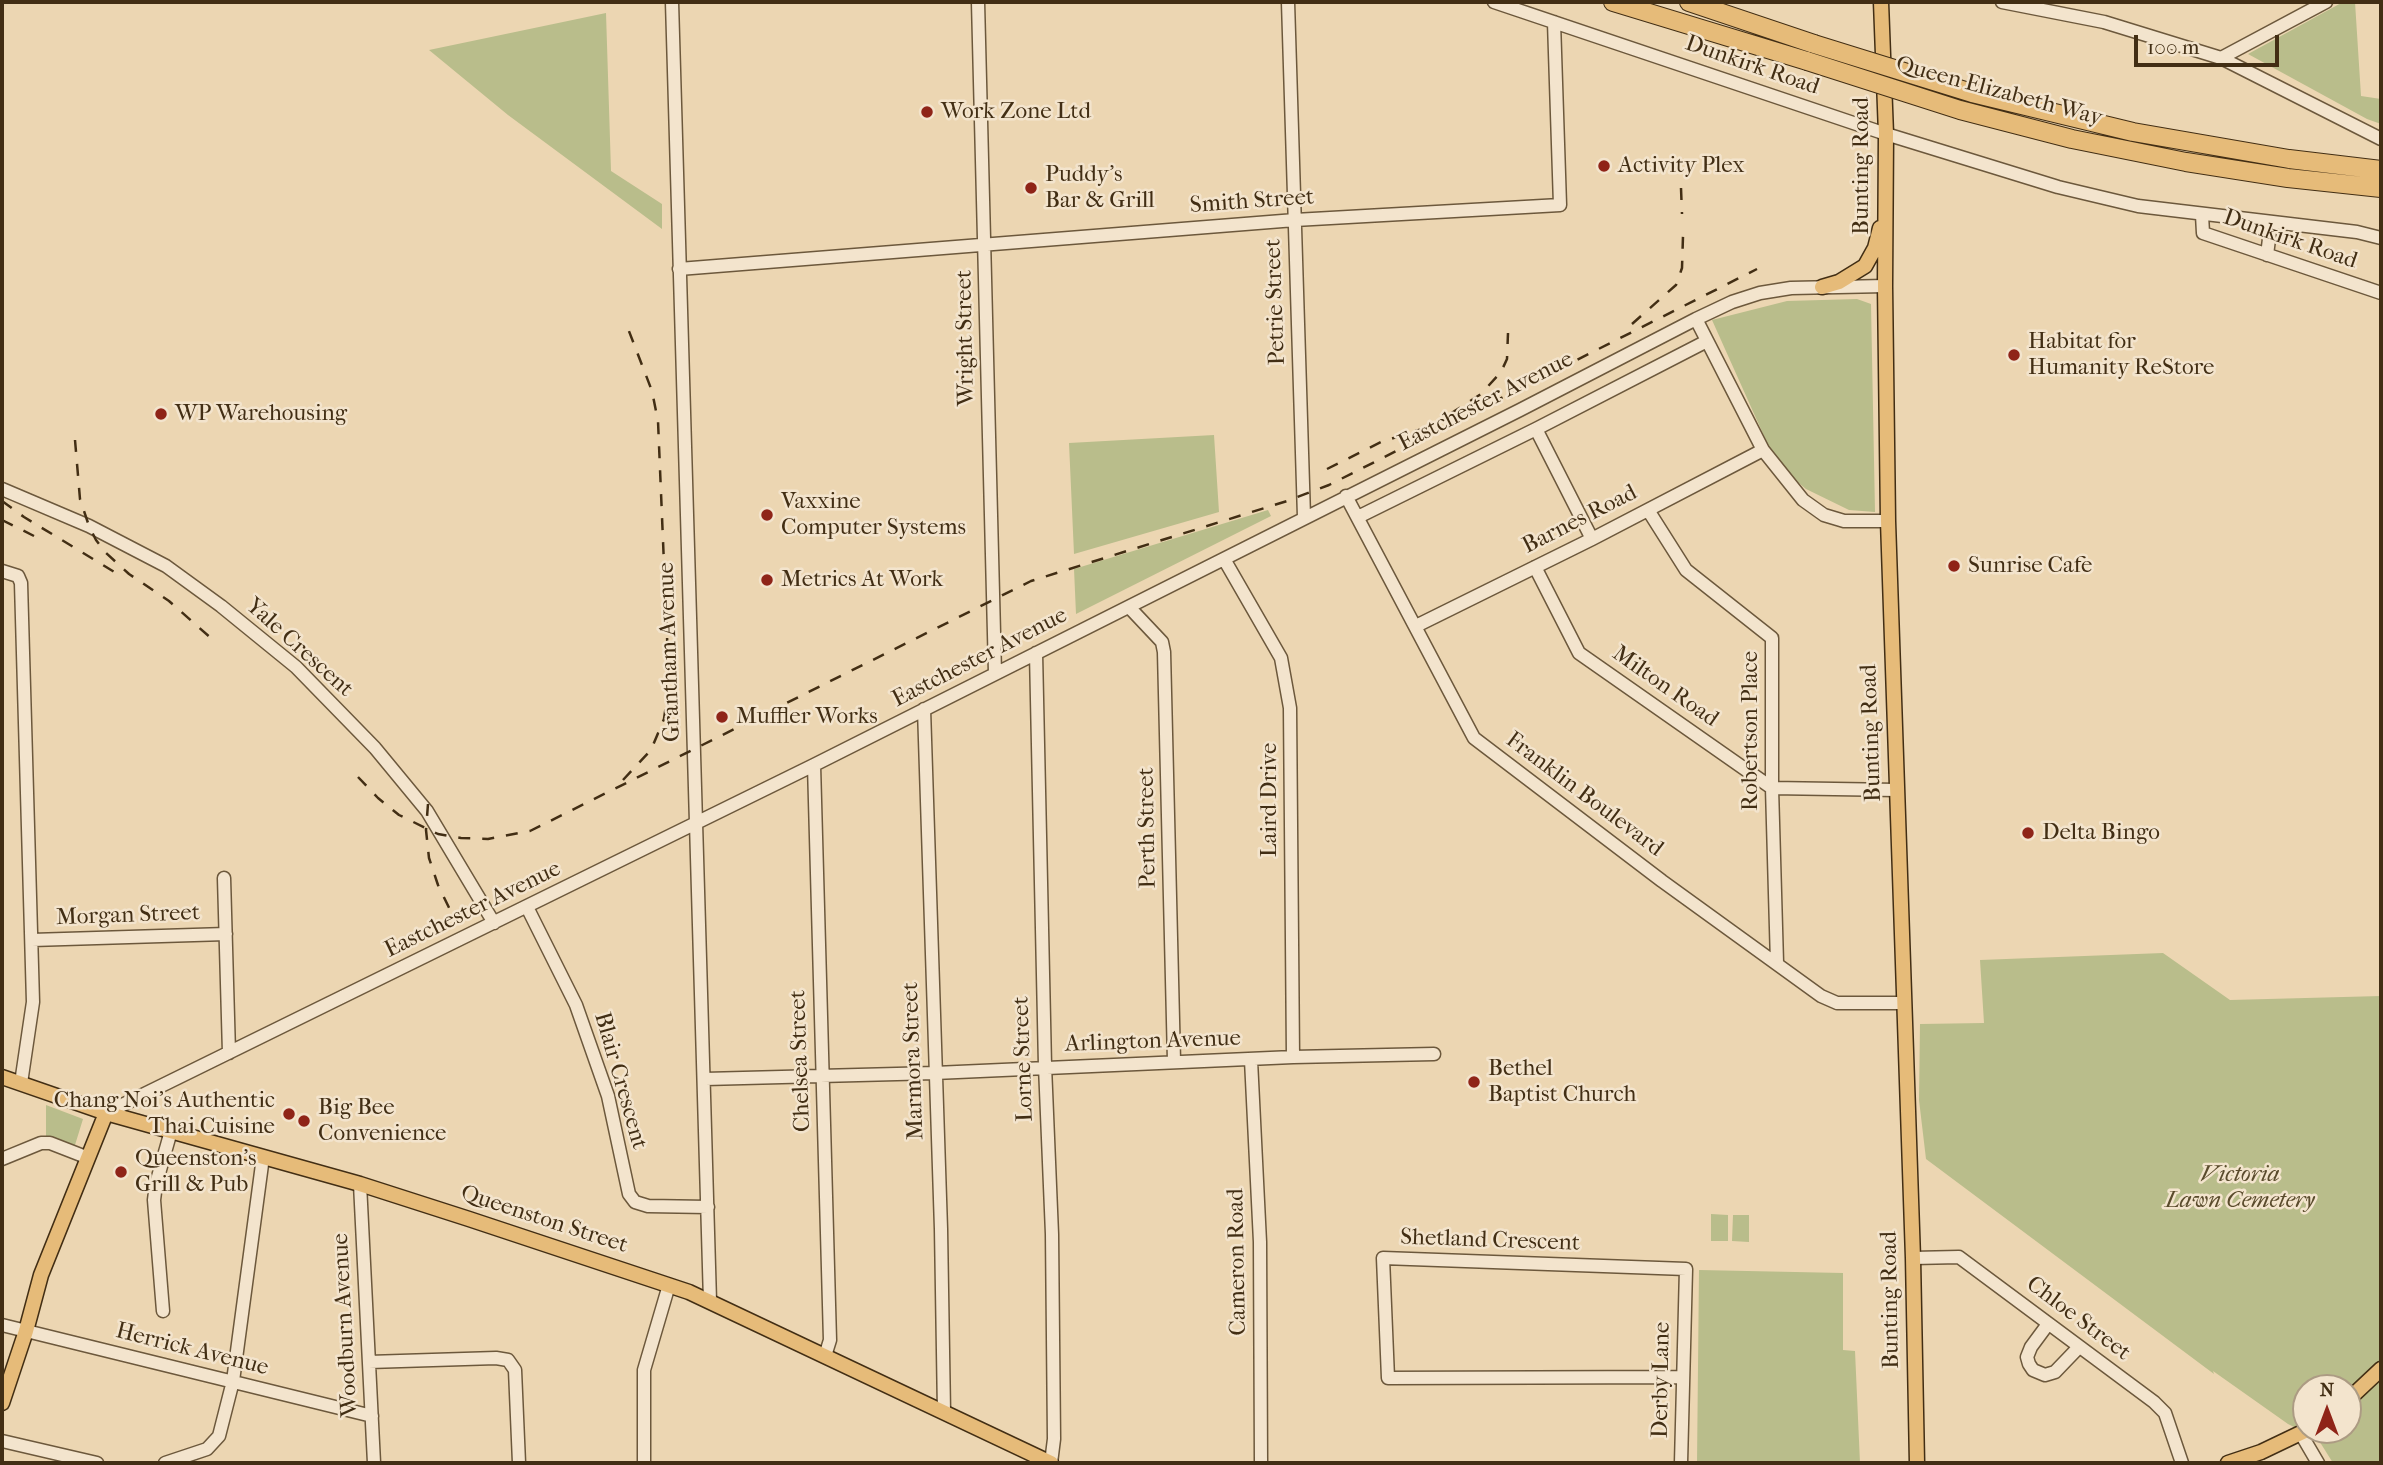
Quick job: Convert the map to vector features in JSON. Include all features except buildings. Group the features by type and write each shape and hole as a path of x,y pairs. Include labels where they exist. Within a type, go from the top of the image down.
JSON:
{"highway":[{"name":"Queen Elizabeth Way","path":"1613,2 2120,129 2289,159 2381,170"},
{"name":"Queen Elizabeth Way","path":"1689,2 1810,53 1960,110 2072,139 2186,162 2288,178 2381,188"}],"main road":[{"name":"Bunting Road","path":"1881,2 1886,134 1888,521 1913,1258 1917,1463"},
{"path":"1822,287 1839,282 1865,265 1875,248 1886,202"},
{"name":"Queenston Street","path":"2,1077 106,1113 359,1184 669,1285 710,1301 1051,1463"},
{"path":"2,1403 41,1275 86,1157 106,1113"},
{"path":"2362,1387 2381,1369"},
{"path":"2228,1463 2292,1438"}],"street":[{"name":"Grantham Avenue","path":"672,2 710,1301"},
{"name":"Wright Street","path":"978,2 995,673"},
{"name":"Petrie Street","path":"1288,2 1304,517"},
{"name":"Dunkirk Road","path":"1494,2 1886,134 2058,187 2138,206 2357,232 2381,238"},
{"path":"2002,2 2104,22 2221,58 2381,139"},
{"path":"2221,58 2326,2"},
{"name":"Smith Street","path":"679,269 1294,220 1560,205 1554,22"},
{"name":"Dunkirk Road","path":"2202,215 2203,233 2381,293"},
{"path":"2267,255 2271,223"},
{"name":"Eastchester Avenue","path":"106,1113 814,765 1520,410 1696,318 1760,293 1791,288 1885,286"},
{"path":"1696,318 1763,450 1803,500 1824,515 1844,521 1888,521"},
{"name":"Eastchester Avenue","path":"1358,517 1707,341"},
{"path":"1520,410 1534,430 1592,539"},
{"name":"Barnes Road","path":"1416,626 1763,450"},
{"name":"Yale Crescent","path":"2,489 82,523 166,566 221,606 296,667 375,748 427,811 494,923"},
{"name":"Franklin Boulevard","path":"1346,496 1474,738 1662,881 1821,996 1837,1003 1904,1003"},
{"name":"Robertson Place","path":"1648,510 1686,570 1772,638 1772,788 1777,962"},
{"name":"Laird Drive","path":"1224,559 1281,658 1290,708 1293,1057"},
{"name":"Milton Road","path":"1535,567 1580,653 1772,788"},
{"path":"2,571 18,576 21,583 33,1002 21,1083"},
{"name":"Perth Street","path":"1129,607 1162,642 1164,652 1174,1061"},
{"name":"Lorne Street","path":"1036,653 1045,1066 1052,1234 1054,1439 1051,1463"},
{"name":"Marmora Street","path":"924,709 944,1412"},
{"name":"Chelsea Street","path":"814,765 830,1340 825,1356"},
{"path":"1772,788 1897,790"},
{"path":"224,878 229,1054"},
{"name":"Blair Crescent","path":"527,907 576,1005 608,1096 629,1194 635,1202 648,1206 708,1207"},
{"name":"Morgan Street","path":"32,940 226,934"},
{"name":"Arlington Avenue","path":"705,1079 1434,1054"},
{"name":"Cameron Road","path":"1251,1060 1260,1242 1262,1463"},
{"path":"163,1311 154,1200 171,1131"},
{"path":"2,1159 41,1143 50,1143 86,1157"},
{"path":"166,1463 207,1449 219,1436 233,1381 263,1157"},
{"name":"Woodburn Avenue","path":"359,1184 374,1463"},
{"name":"Chloe Street","path":"1913,1258 1959,1257 2154,1402 2165,1413 2182,1463"},
{"name":"Shetland Crescent","path":"1682,1377 1388,1378 1383,1258 1686,1269 1685,1298"},
{"path":"644,1463 644,1370 669,1285"},
{"name":"Derby Lane","path":"1681,1463 1685,1298"},
{"path":"2048,1324 2027,1357 2033,1370 2045,1375 2055,1372 2079,1347"},
{"name":"Herrick Avenue","path":"2,1325 372,1416"},
{"path":"369,1362 496,1358 508,1360 515,1370 519,1463"},
{"path":"2,1441 76,1461 97,1463"},
{"path":"2309,1444 2318,1463"}],"green space":[{"path":"2343,2 2355,2 2361,96 2381,99 2381,124 2248,54"},
{"path":"606,13 611,171 662,204 662,229 508,115 429,50"},
{"path":"1857,299 1871,304 1875,512 1849,510 1806,489 1777,465 1712,320 1787,301"},
{"path":"1214,435 1219,512 1074,554 1069,443"},
{"path":"1268,510 1271,516 1076,614 1074,569"},
{"name":"Victoria Lawn Cemetery","path":"2163,953 2230,1000 2381,996 2381,1463 2333,1463 2321,1444 2362,1444 2362,1374 2292,1374 2292,1426 2213,1371 2214,1374 1926,1159 1919,1100 1920,1024 1984,1023 1980,960"},
{"path":"46,1105 83,1119 75,1145 46,1136"},
{"path":"1711,1214 1728,1215 1728,1241 1711,1241"},
{"path":"1733,1215 1749,1215 1749,1242 1732,1241"},
{"path":"1699,1270 1843,1273 1843,1350 1855,1351 1860,1463 1697,1463"}],"railway":[{"path":"1681,188 1682,214"},
{"path":"1632,324 1676,285 1682,268 1683,236"},
{"path":"358,777 399,815 438,834 488,839 530,831 1031,581 1287,501 1329,485 1757,269"},
{"path":"623,780 651,750 664,719 669,684 658,421 652,391 627,326"},
{"path":"1450,414 1481,394 1501,372 1507,359 1508,333"},
{"path":"1327,469 1381,442 1431,426"},
{"path":"75,440 80,499 96,540 129,574 169,601 212,639"},
{"path":"2,501 116,573"},
{"path":"2,520 34,536"},
{"path":"428,804 426,830 429,858 454,918"}],"place":[{"name":"Work Zone Ltd","path":"927,112"},
{"name":"Activity Plex","path":"1604,166"},
{"name":"Puddy's Bar & Grill","path":"1031,188"},
{"name":"Habitat for Humanity ReStore","path":"2014,355"},
{"name":"WP Warehousing","path":"161,414"},
{"name":"Vaxxine Computer Systems","path":"767,515"},
{"name":"Sunrise Cafe","path":"1954,566"},
{"name":"Metrics At Work","path":"767,580"},
{"name":"Muffler Works","path":"722,717"},
{"name":"Delta Bingo","path":"2028,833"},
{"name":"Bethel Baptist Church","path":"1474,1082"},
{"name":"Chang Noi's Authentic Thai Cuisine","path":"289,1114"},
{"name":"Big Bee Convenience","path":"304,1121"},
{"name":"Queenston's Grill & Pub","path":"121,1172"}]}
